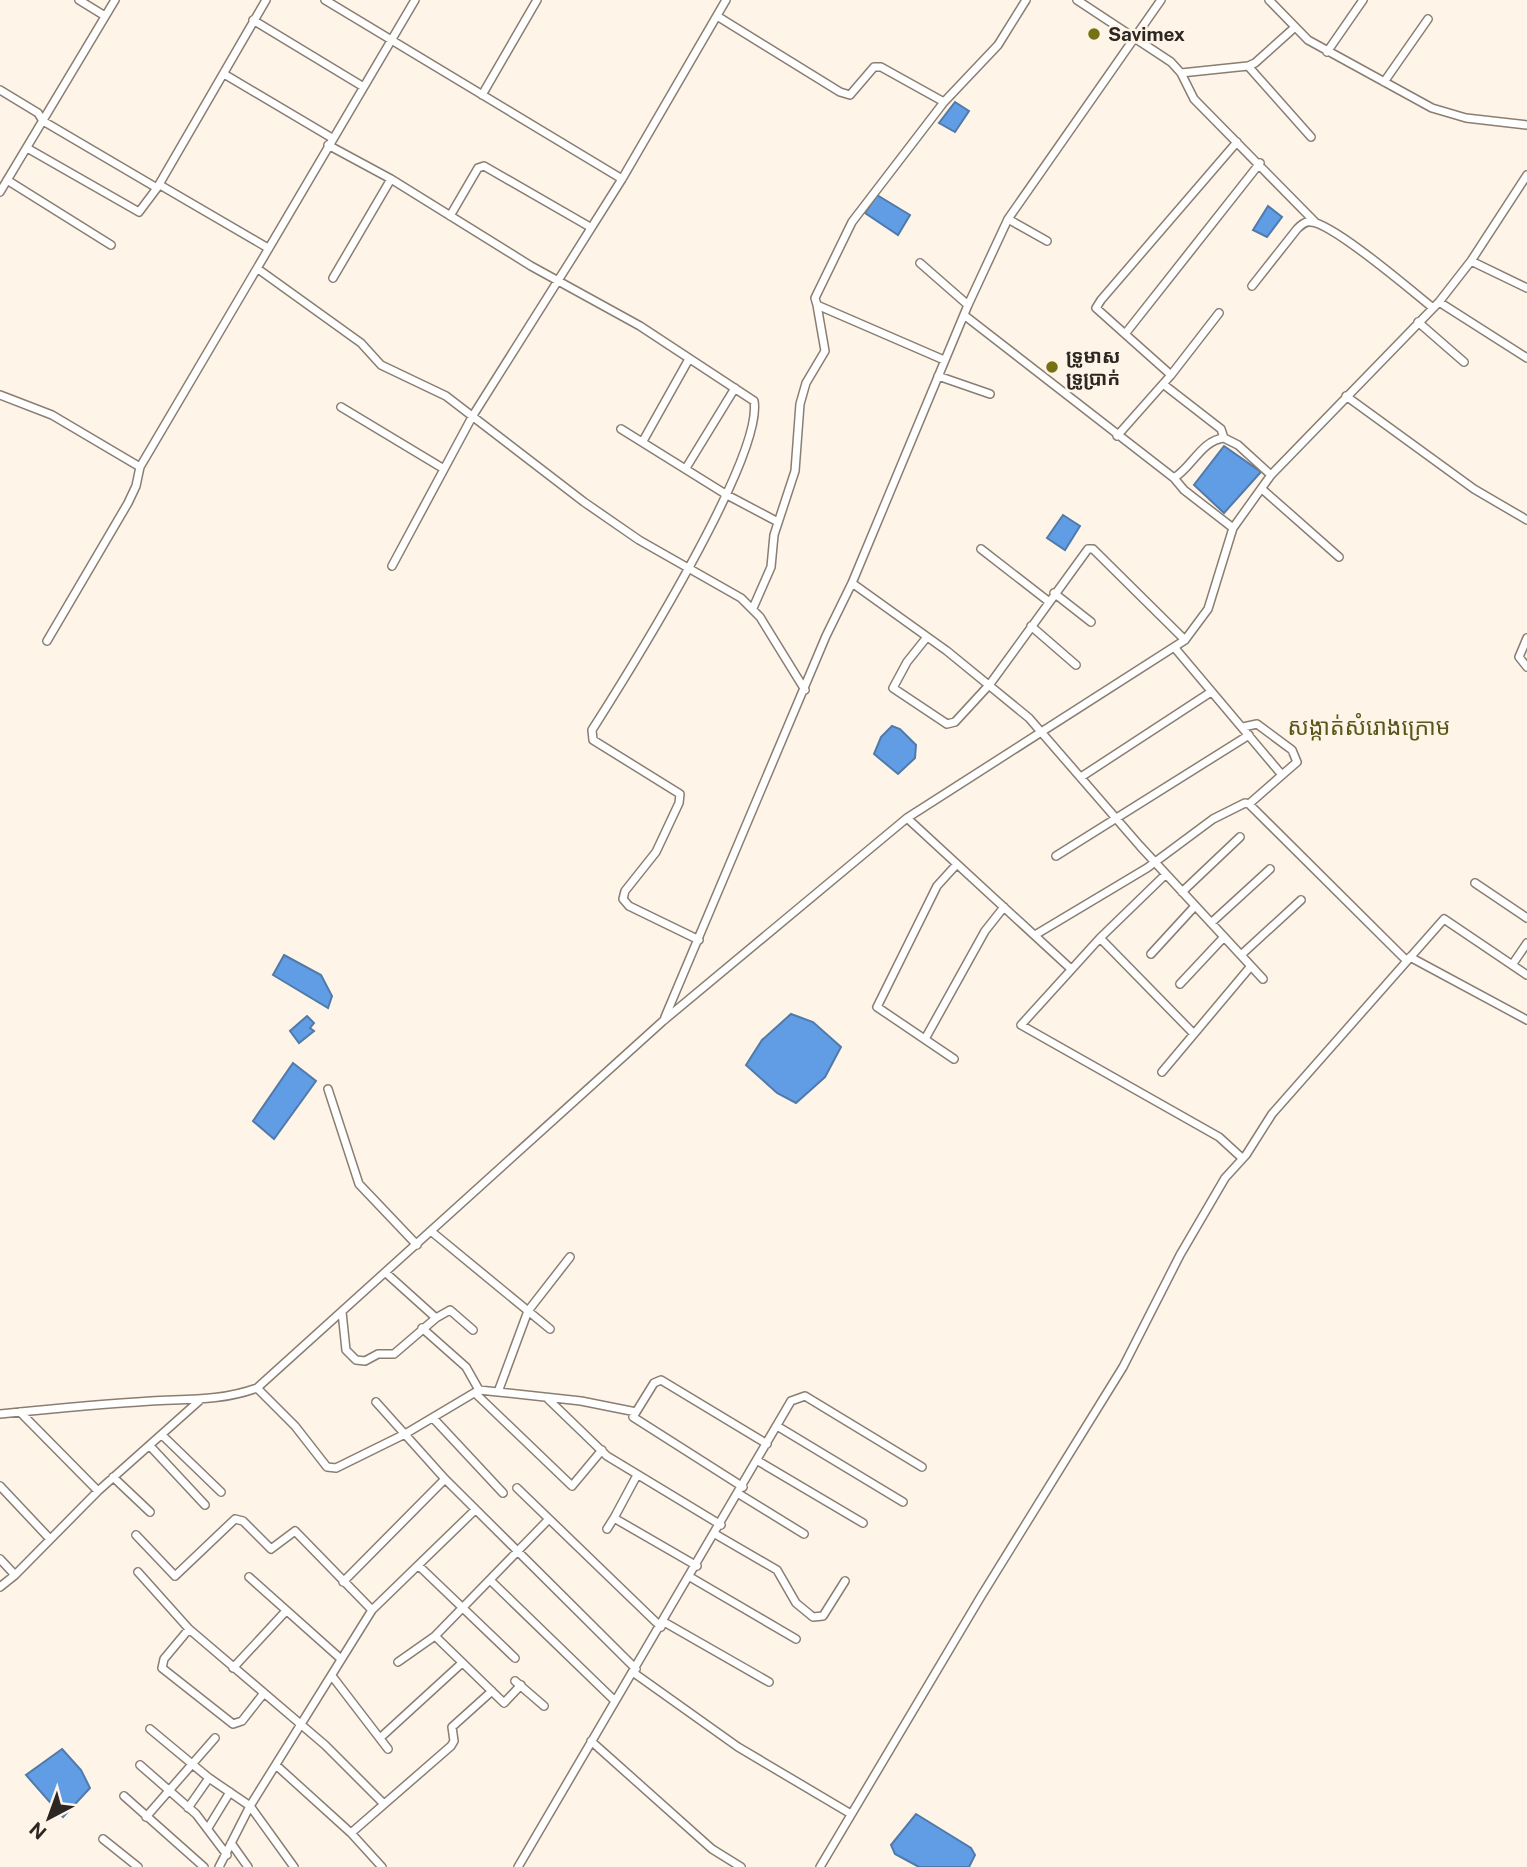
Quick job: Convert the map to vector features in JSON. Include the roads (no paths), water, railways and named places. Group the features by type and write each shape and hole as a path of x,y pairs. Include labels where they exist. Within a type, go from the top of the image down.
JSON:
{"street":[{"path":"79,0 105,16"},
{"path":"0,192 115,0"},
{"path":"27,148 139,212 158,187 266,0"},
{"path":"47,641 132,495 140,467 415,0"},
{"path":"482,95 537,0"},
{"path":"392,566 472,417 622,179 726,0"},
{"path":"753,608 771,567 778,522 795,471 800,404 806,383 825,351 815,298 852,222 944,102 998,45 1027,0"},
{"path":"1077,0 1135,37 1181,73 1194,99 1260,163 1315,222 1365,254 1433,308"},
{"path":"663,1021 852,583 968,304 1008,219 1161,0"},
{"path":"1269,0 1294,28 1327,52 1384,82 1444,111 1466,118 1527,125"},
{"path":"1327,52 1363,0"},
{"path":"327,1 622,179"},
{"path":"717,16 839,93 850,95 874,67 881,67 944,102"},
{"path":"1384,82 1428,19"},
{"path":"253,20 362,86"},
{"path":"1181,73 1248,66 1294,28"},
{"path":"1248,66 1311,137"},
{"path":"223,74 450,216 751,398 755,410 727,495 592,730 593,740 680,794 679,803 656,852 625,891 623,899 629,906 699,940"},
{"path":"0,90 38,113 43,121 268,248"},
{"path":"1171,375 1100,315 1096,308 1237,142"},
{"path":"1125,334 1260,163"},
{"path":"450,216 478,168 484,166 590,227"},
{"path":"0,1414 153,1401 200,1401 236,1395 257,1388 663,1021 906,818 1040,730 1185,640 1208,608 1233,528 1271,475 1439,302 1471,261 1526,178"},
{"path":"333,278 391,179"},
{"path":"7,180 111,245"},
{"path":"1008,219 1047,241"},
{"path":"1252,286 1297,229 1303,223 1315,222"},
{"path":"1471,261 1527,288"},
{"path":"920,263 968,304"},
{"path":"258,269 361,343 381,365 441,393 583,502 753,608 805,690"},
{"path":"1439,302 1527,358"},
{"path":"817,305 944,360"},
{"path":"1117,436 1171,375 1219,313"},
{"path":"964,315 1015,352 1233,528"},
{"path":"1419,322 1464,362"},
{"path":"643,441 689,359"},
{"path":"938,376 990,394"},
{"path":"1163,384 1220,429 1224,438 1238,445 1271,475"},
{"path":"686,468 736,388"},
{"path":"0,395 52,415 140,467"},
{"path":"1346,396 1474,489 1527,520"},
{"path":"341,407 444,469"},
{"path":"621,429 727,495 778,522"},
{"path":"1174,478 1211,442 1224,438"},
{"path":"1262,489 1339,557"},
{"path":"981,549 1048,601"},
{"path":"927,637 895,679 893,688 901,696 947,724 962,715 990,684 1054,593 1088,549 1093,549 1185,640"},
{"path":"852,583 990,684 1040,730 1165,875 1263,979"},
{"path":"1054,593 1091,622"},
{"path":"1031,626 1076,665"},
{"path":"1527,638 1519,657 1527,667"},
{"path":"1174,647 1282,775"},
{"path":"1081,777 1211,692"},
{"path":"1243,727 1257,724 1292,750 1297,762 1249,804"},
{"path":"1056,856 1249,735"},
{"path":"1035,935 1154,862 1213,819 1241,803 1249,804 1408,959 1527,1020"},
{"path":"906,818 1071,969"},
{"path":"1182,892 1240,837"},
{"path":"954,1059 877,1007 937,886 957,864"},
{"path":"1211,923 1270,869"},
{"path":"1165,875 1100,938 1021,1025 1219,1137 1242,1158"},
{"path":"1475,883 1527,918"},
{"path":"1241,955 1301,900"},
{"path":"1151,954 1195,906"},
{"path":"925,1038 985,931 1004,907"},
{"path":"820,1867 1123,1367 1180,1255 1225,1178 1272,1114 1444,919 1527,975"},
{"path":"1180,984 1224,937"},
{"path":"1100,938 1194,1034"},
{"path":"1512,965 1527,943"},
{"path":"1162,1072 1251,966"},
{"path":"328,1089 359,1184 417,1245"},
{"path":"432,1232 550,1329"},
{"path":"498,1392 528,1311 570,1257"},
{"path":"386,1273 436,1318"},
{"path":"342,1312 346,1350 356,1360 365,1361 378,1354 394,1354 422,1328 450,1310 473,1330"},
{"path":"422,1328 466,1367 477,1391 572,1486 602,1450"},
{"path":"767,1444 661,1380 654,1383 633,1420 804,1534"},
{"path":"257,1388 332,1469 405,1434 477,1391 547,1398 636,1412"},
{"path":"518,1867 721,1525 791,1401 806,1396 922,1467"},
{"path":"547,1398 602,1450 636,1476 721,1525"},
{"path":"0,1587 113,1477 200,1401"},
{"path":"376,1402 445,1479 635,1671 738,1746 851,1814"},
{"path":"20,1412 98,1491"},
{"path":"433,1418 503,1493"},
{"path":"777,1426 903,1502"},
{"path":"162,1435 220,1492"},
{"path":"150,1446 205,1506"},
{"path":"758,1461 863,1523"},
{"path":"607,1529 636,1476"},
{"path":"113,1477 150,1512"},
{"path":"343,1582 445,1479"},
{"path":"0,1486 50,1539"},
{"path":"517,1488 548,1520 663,1624 769,1682"},
{"path":"219,1867 250,1807 372,1610 475,1510"},
{"path":"614,1518 696,1566"},
{"path":"136,1535 175,1576 235,1519 243,1521 271,1549 295,1531 372,1610"},
{"path":"398,1662 435,1636 548,1520"},
{"path":"715,1534 777,1570 796,1603 813,1617 824,1616 845,1581"},
{"path":"0,1559 15,1575"},
{"path":"419,1566 515,1658"},
{"path":"138,1573 189,1629 325,1745 384,1804"},
{"path":"249,1577 285,1612 341,1659"},
{"path":"690,1577 796,1639"},
{"path":"490,1580 615,1701"},
{"path":"233,1668 285,1612"},
{"path":"189,1629 164,1658 162,1668 233,1724 242,1720 264,1693"},
{"path":"435,1636 503,1703 518,1683 544,1706"},
{"path":"380,1738 462,1662"},
{"path":"332,1676 388,1749"},
{"path":"351,1833 451,1746 454,1741 452,1727 492,1691"},
{"path":"150,1729 209,1778 250,1807 294,1867"},
{"path":"146,1816 215,1738"},
{"path":"591,1741 712,1850 741,1867"},
{"path":"140,1765 208,1828 227,1855"},
{"path":"277,1766 351,1833 382,1867"},
{"path":"188,1808 209,1778"},
{"path":"208,1828 230,1792"},
{"path":"124,1796 204,1867"},
{"path":"103,1839 138,1867"},
{"path":"231,1843 248,1867"}],"water":[{"path":"955,102 969,111 955,132 939,123"},
{"path":"877,195 910,215 898,235 865,213"},
{"path":"1268,206 1282,217 1267,237 1253,230"},
{"path":"1224,446 1261,472 1224,513 1194,485"},
{"path":"1063,515 1080,526 1065,550 1047,538"},
{"path":"892,726 900,729 916,745 915,758 898,774 874,754 881,737"},
{"path":"284,955 321,975 332,996 328,1008 273,975"},
{"path":"791,1014 813,1022 841,1047 825,1077 796,1103 777,1093 746,1065 762,1040"},
{"path":"307,1016 314,1023 310,1028 314,1031 299,1043 290,1031"},
{"path":"293,1063 316,1081 274,1139 253,1121"},
{"path":"62,1749 81,1770 90,1788 63,1817 26,1775"},
{"path":"916,1814 971,1848 975,1855 969,1867 919,1867 895,1854 891,1845"}],"place":[{"name":"Savimex","path":"1094,34"},
{"name":"ទ្រូមាស ទ្រូប្រាក់","path":"1052,367"}],"district":[{"name":"សង្កាត់សំរោងក្រោម","path":"1369,726"}]}
